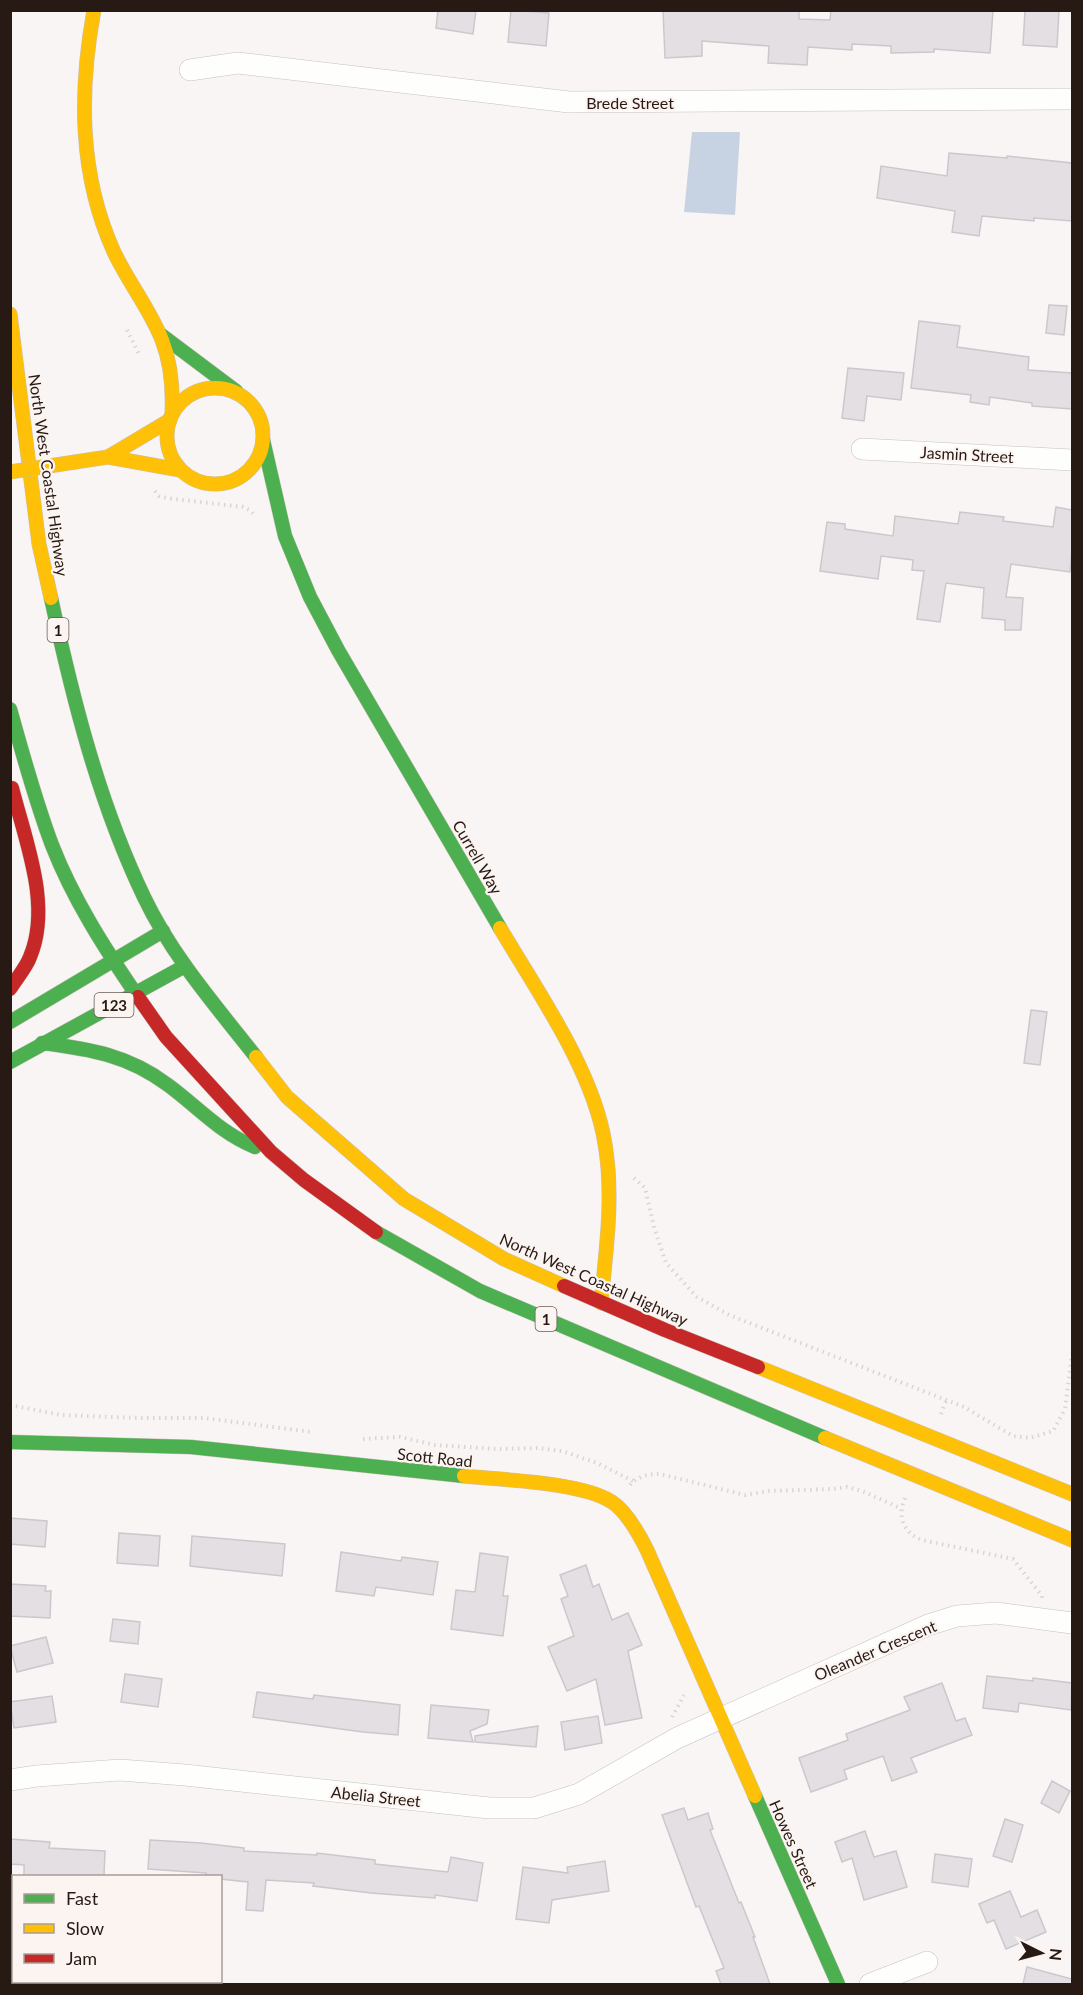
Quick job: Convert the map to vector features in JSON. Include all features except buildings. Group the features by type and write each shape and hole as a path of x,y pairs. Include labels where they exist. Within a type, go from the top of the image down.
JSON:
{"main road":[{"path":"94,10 83,99 85,140 92,183 102,223 113,251 133,290 160,334 171,368 173,389 171,416 167,429 167,447 180,470 192,479 204,484 231,482 253,466 260,454 263,440 258,414 250,402 160,334"},
{"name":"North West Coastal Highway","path":"10,314 39,544 70,684 106,805 144,898 163,931 185,966 287,1097 404,1198 504,1259 601,1303 1072,1494"},
{"path":"108,457 171,416 184,398 199,390 213,387 239,394"},
{"name":"Currell Way","path":"263,440 285,536 310,597 338,650 573,1052 600,1121 609,1175 609,1204 601,1303"},
{"path":"10,472 108,457 180,470"},
{"path":"10,989 30,958 38,928 37,884 12,793 11,713"},
{"name":"1","path":"11,713 30,786 53,847 88,919 166,1036 271,1152 304,1180 374,1231 480,1291 915,1476 1072,1540"},
{"name":"123","path":"10,1022 163,931"},
{"name":"123","path":"10,1062 185,966"},
{"path":"42,1043 102,1051 123,1057 160,1079 206,1118 239,1142 271,1152"},
{"name":"Scott Road","path":"10,1442 191,1447 578,1488 613,1502 636,1529 721,1717"},
{"name":"Howes Street","path":"721,1717 838,1984"}],"street":[{"name":"Brede Street","path":"190,70 238,63 569,102 1072,99"},
{"name":"Jasmin Street","path":"862,449 1072,460"},
{"name":"Oleander Crescent","path":"721,1717 928,1625 957,1616 996,1613 1072,1623"},
{"name":"Abelia Street","path":"10,1780 120,1770 489,1808 534,1808 579,1794 677,1738 721,1717"},
{"path":"870,1984 927,1962"}],"path":[{"path":"628,1178 635,1179 645,1188 654,1227 666,1263 697,1297 729,1315 964,1407 1013,1436 1030,1438 1053,1431 1065,1409 1072,1354"},
{"path":"633,1481 648,1474 660,1474 745,1495 769,1491 833,1490 847,1487 862,1491 900,1508 903,1523 912,1536 1013,1559 1042,1596 1042,1604"}],"water":[{"path":"692,132 740,132 735,215 684,212"}],"traffic: fast":[{"path":"160,334 236,391"},
{"path":"263,440 285,536 310,597 338,650 500,928"},
{"path":"51,598 68,675 89,750 114,825 144,897 181,960 256,1057"},
{"path":"10,709 29,777 60,865 90,923 138,997"},
{"path":"10,1022 163,931"},
{"path":"10,1062 185,966"},
{"path":"42,1043 92,1051 138,1067 168,1085 220,1127 255,1147"},
{"path":"376,1232 480,1291 825,1438"},
{"path":"10,1442 191,1447 464,1476"},
{"path":"755,1796 838,1984"}],"traffic: slow":[{"path":"94,10 86,72 85,133 88,163 102,223 114,252 162,340 171,376 172,412"},
{"path":"10,314 39,544 51,598"},
{"path":"215,388 233,391 249,402 260,418 263,436 260,454 249,470 233,481 215,484 197,481 181,470 170,454 167,436 170,418 181,402 197,391 215,388"},
{"path":"108,457 170,420"},
{"path":"75,462 108,457 180,470"},
{"path":"10,472 75,462"},
{"path":"500,928 577,1060 599,1116 608,1164 609,1184 601,1303"},
{"path":"256,1057 287,1097 404,1199 504,1259 564,1286"},
{"path":"758,1367 1072,1494"},
{"path":"825,1438 1072,1540"},
{"path":"464,1476 541,1483 582,1490 599,1495 622,1511 637,1531 647,1550 755,1796"}],"traffic: jam":[{"path":"10,989 30,957 36,937 38,916 34,872 12,788"},
{"path":"138,997 166,1037 271,1152 304,1180 376,1232"},
{"path":"564,1286 758,1367"}]}
